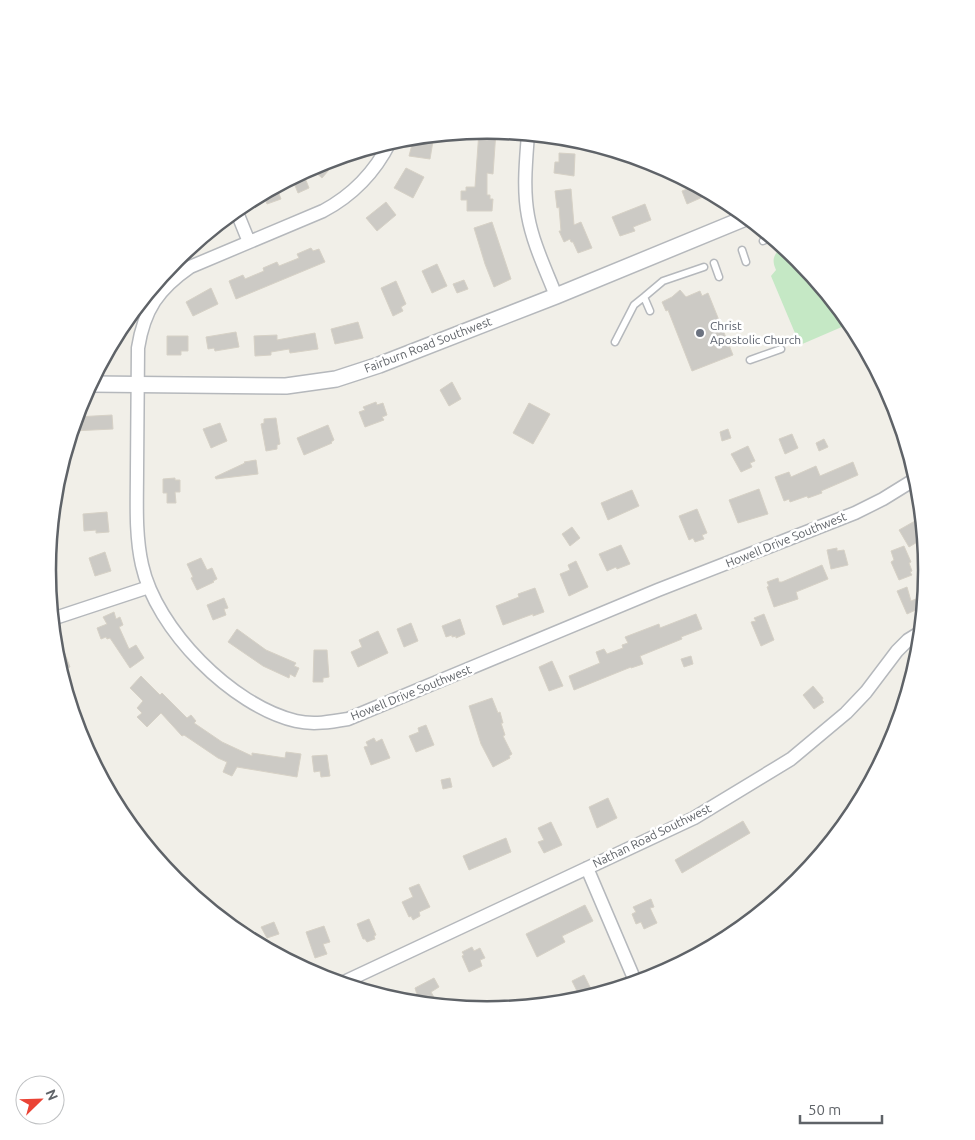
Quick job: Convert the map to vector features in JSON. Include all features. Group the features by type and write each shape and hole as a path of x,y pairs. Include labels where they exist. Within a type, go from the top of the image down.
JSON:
{"street":[{"path":"527,141 524,173 528,215 536,245 556,296"},
{"name":"Howell Drive Southwest","path":"386,151 381,161 360,186 336,204 190,267 172,279 148,312 141,331 138,348 137,495 138,541 142,566 149,587 160,609 182,641 212,675 233,691 278,716 297,722 324,723 348,719 658,590 855,513 883,500 909,483"},
{"path":"239,218 249,242"},
{"name":"Fairburn Road Southwest","path":"99,384 286,386 336,379 380,365 556,296 740,220"},
{"path":"59,617 149,587"},
{"name":"Nathan Road Southwest","path":"351,979 694,818 791,759 846,713 866,692 896,651 913,637"},
{"path":"587,868 633,975"}],"lane":[{"path":"742,250 746,262"},
{"path":"714,263 719,277"},
{"path":"616,342 634,305 663,281 704,267"},
{"path":"644,297 650,311"},
{"path":"750,360 781,349"}],"green space":[{"path":"777,252 812,286 843,326 800,345 771,276 776,270 774,257"}],"building":[{"path":"478,139 495,139 493,174 487,173 487,195 490,195 490,199 493,199 492,211 467,211 467,200 461,200 461,191 466,191 466,187 475,187"},
{"path":"433,142 430,159 409,156 412,145"},
{"path":"559,153 575,154 574,176 554,173 555,162 559,162"},
{"path":"406,168 424,177 413,198 394,188"},
{"path":"330,169 322,178 318,174"},
{"path":"306,179 309,188 298,193 295,184"},
{"path":"571,189 574,225 581,222 592,248 578,253 570,239 564,242 559,231 561,231 559,207 557,208 555,191"},
{"path":"688,189 703,197 687,204 682,191"},
{"path":"279,193 281,199 267,204 266,201"},
{"path":"386,202 396,215 377,231 366,218"},
{"path":"645,204 651,220 633,227 635,231 620,236 612,217"},
{"path":"492,222 511,279 494,287 474,228"},
{"path":"311,248 313,251 319,249 325,262 236,299 229,281 243,275 245,279 264,271 263,268 277,262 279,266 299,258 297,254"},
{"path":"437,264 447,286 432,293 422,271"},
{"path":"464,280 468,289 457,293 453,284"},
{"path":"396,281 406,304 401,307 403,311 393,316 381,288"},
{"path":"211,288 218,304 193,316 186,302"},
{"name":"Christ Apostolic Church","path":"680,290 686,297 700,291 702,296 708,293 733,355 692,371 668,310 666,311 662,302"},
{"path":"358,322 363,338 335,344 331,329"},
{"path":"236,332 239,347 215,351 214,348 208,349 206,337"},
{"path":"315,333 318,349 290,353 289,349 271,352 271,355 255,356 254,336 277,335 277,340"},
{"path":"167,336 188,336 188,351 181,351 181,355 167,355"},
{"path":"452,382 461,399 449,406 440,390"},
{"path":"376,402 377,405 383,403 387,415 382,417 384,420 365,427 359,412 365,410 363,407"},
{"path":"529,403 550,414 533,444 513,433"},
{"path":"112,415 113,429 79,431 85,417"},
{"path":"276,418 280,444 277,445 277,449 266,451 261,424 264,423 264,419"},
{"path":"220,423 227,441 211,448 203,429"},
{"path":"328,425 334,440 332,443 304,455 297,438"},
{"path":"728,429 731,438 722,441 720,432"},
{"path":"792,434 798,448 785,454 779,439"},
{"path":"824,439 828,447 819,451 816,443"},
{"path":"748,446 755,461 750,463 752,467 741,472 731,454"},
{"path":"256,460 258,474 216,479 215,477 244,462"},
{"path":"853,462 858,475 821,491 822,493 790,502 789,499 784,501 775,477 789,472 791,477 816,466 820,476"},
{"path":"175,478 175,480 180,480 180,492 175,492 176,503 167,503 167,493 163,493 163,479"},
{"path":"759,489 768,514 738,523 729,500"},
{"path":"632,490 639,506 608,520 601,503"},
{"path":"697,509 707,533 702,535 704,539 695,542 693,538 689,540 679,516"},
{"path":"107,512 109,532 96,533 96,530 84,531 83,514"},
{"path":"916,521 918,542 909,547 899,530"},
{"path":"572,527 580,538 570,546 562,534"},
{"path":"621,545 630,564 607,571 599,554"},
{"path":"904,546 911,562 909,563 912,575 899,580 891,562 894,560 891,551"},
{"path":"837,548 837,551 844,550 848,565 831,569 827,550"},
{"path":"105,552 111,571 95,576 89,558"},
{"path":"201,558 207,570 212,568 217,579 197,590 187,564"},
{"path":"576,561 588,587 569,596 560,574 570,570 568,565"},
{"path":"822,565 828,579 796,592 798,599 774,607 767,582 778,578 779,582 782,582"},
{"path":"907,587 911,601 916,599 918,602 917,609 907,614 897,591"},
{"path":"535,588 544,612 503,625 496,606 519,597 518,594"},
{"path":"224,598 228,608 224,609 226,615 213,620 207,605"},
{"path":"114,612 116,619 120,617 123,625 119,627 129,649 136,645 144,658 130,668 110,638 101,639 97,628 107,624 103,617"},
{"path":"696,614 702,629 640,656 643,664 574,690 569,676 600,663 596,652 604,649 607,654 623,648 622,645 628,643 625,637 659,624 660,628"},
{"path":"764,614 774,640 761,646 751,622 756,621 754,618"},
{"path":"460,619 465,634 456,638 456,636 452,637 452,635 446,637 442,626"},
{"path":"411,623 418,641 404,647 397,629"},
{"path":"237,629 266,650 296,663 294,666 299,668 295,677 290,674 289,678 263,666 228,642"},
{"path":"378,631 388,653 358,667 351,652 362,647 359,640"},
{"path":"314,650 327,650 329,677 323,678 323,682 313,682"},
{"path":"691,656 693,664 684,667 681,659"},
{"path":"552,661 563,686 549,691 539,667"},
{"path":"141,676 160,695 162,693 187,718 191,715 196,721 194,723 222,742 252,756 252,753 285,758 286,752 301,754 297,777 237,767 232,776 223,772 227,762 184,735 182,736 161,713 147,727 137,717 142,713 137,708 143,701 130,688"},
{"path":"813,686 824,702 814,709 803,695"},
{"path":"492,698 498,713 500,712 505,735 503,736 512,754 509,756 510,758 493,767 481,744 469,706"},
{"path":"426,725 434,745 416,752 409,736 419,732 418,728"},
{"path":"374,738 376,742 382,739 390,758 371,765 364,747 368,746 366,742"},
{"path":"327,755 330,776 321,777 320,771 314,772 312,756"},
{"path":"450,778 452,787 443,789 441,780"},
{"path":"608,798 617,818 597,828 589,807"},
{"path":"743,821 750,833 682,873 675,860"},
{"path":"551,822 562,845 544,853 538,842 544,840 538,828"},
{"path":"506,838 511,852 469,870 463,856"},
{"path":"419,884 430,907 419,912 420,916 413,920 411,916 409,917 402,902 413,897 409,888"},
{"path":"651,899 654,907 650,908 657,923 644,929 641,922 636,924 632,914 636,912 633,907"},
{"path":"585,905 593,921 562,936 565,942 537,957 526,934"},
{"path":"369,919 376,935 374,936 375,939 367,942 363,939 357,924"},
{"path":"274,922 279,934 267,938 261,927"},
{"path":"324,926 330,942 323,944 327,954 315,958 306,932"},
{"path":"472,947 474,951 480,948 485,958 480,960 482,966 469,972 462,952"},
{"path":"584,975 591,989 577,992 572,981"},
{"path":"434,978 439,987 431,992 435,998 417,996 415,988"}],"place":[{"name":"Christ Apostolic Church","path":"700,333"}]}
